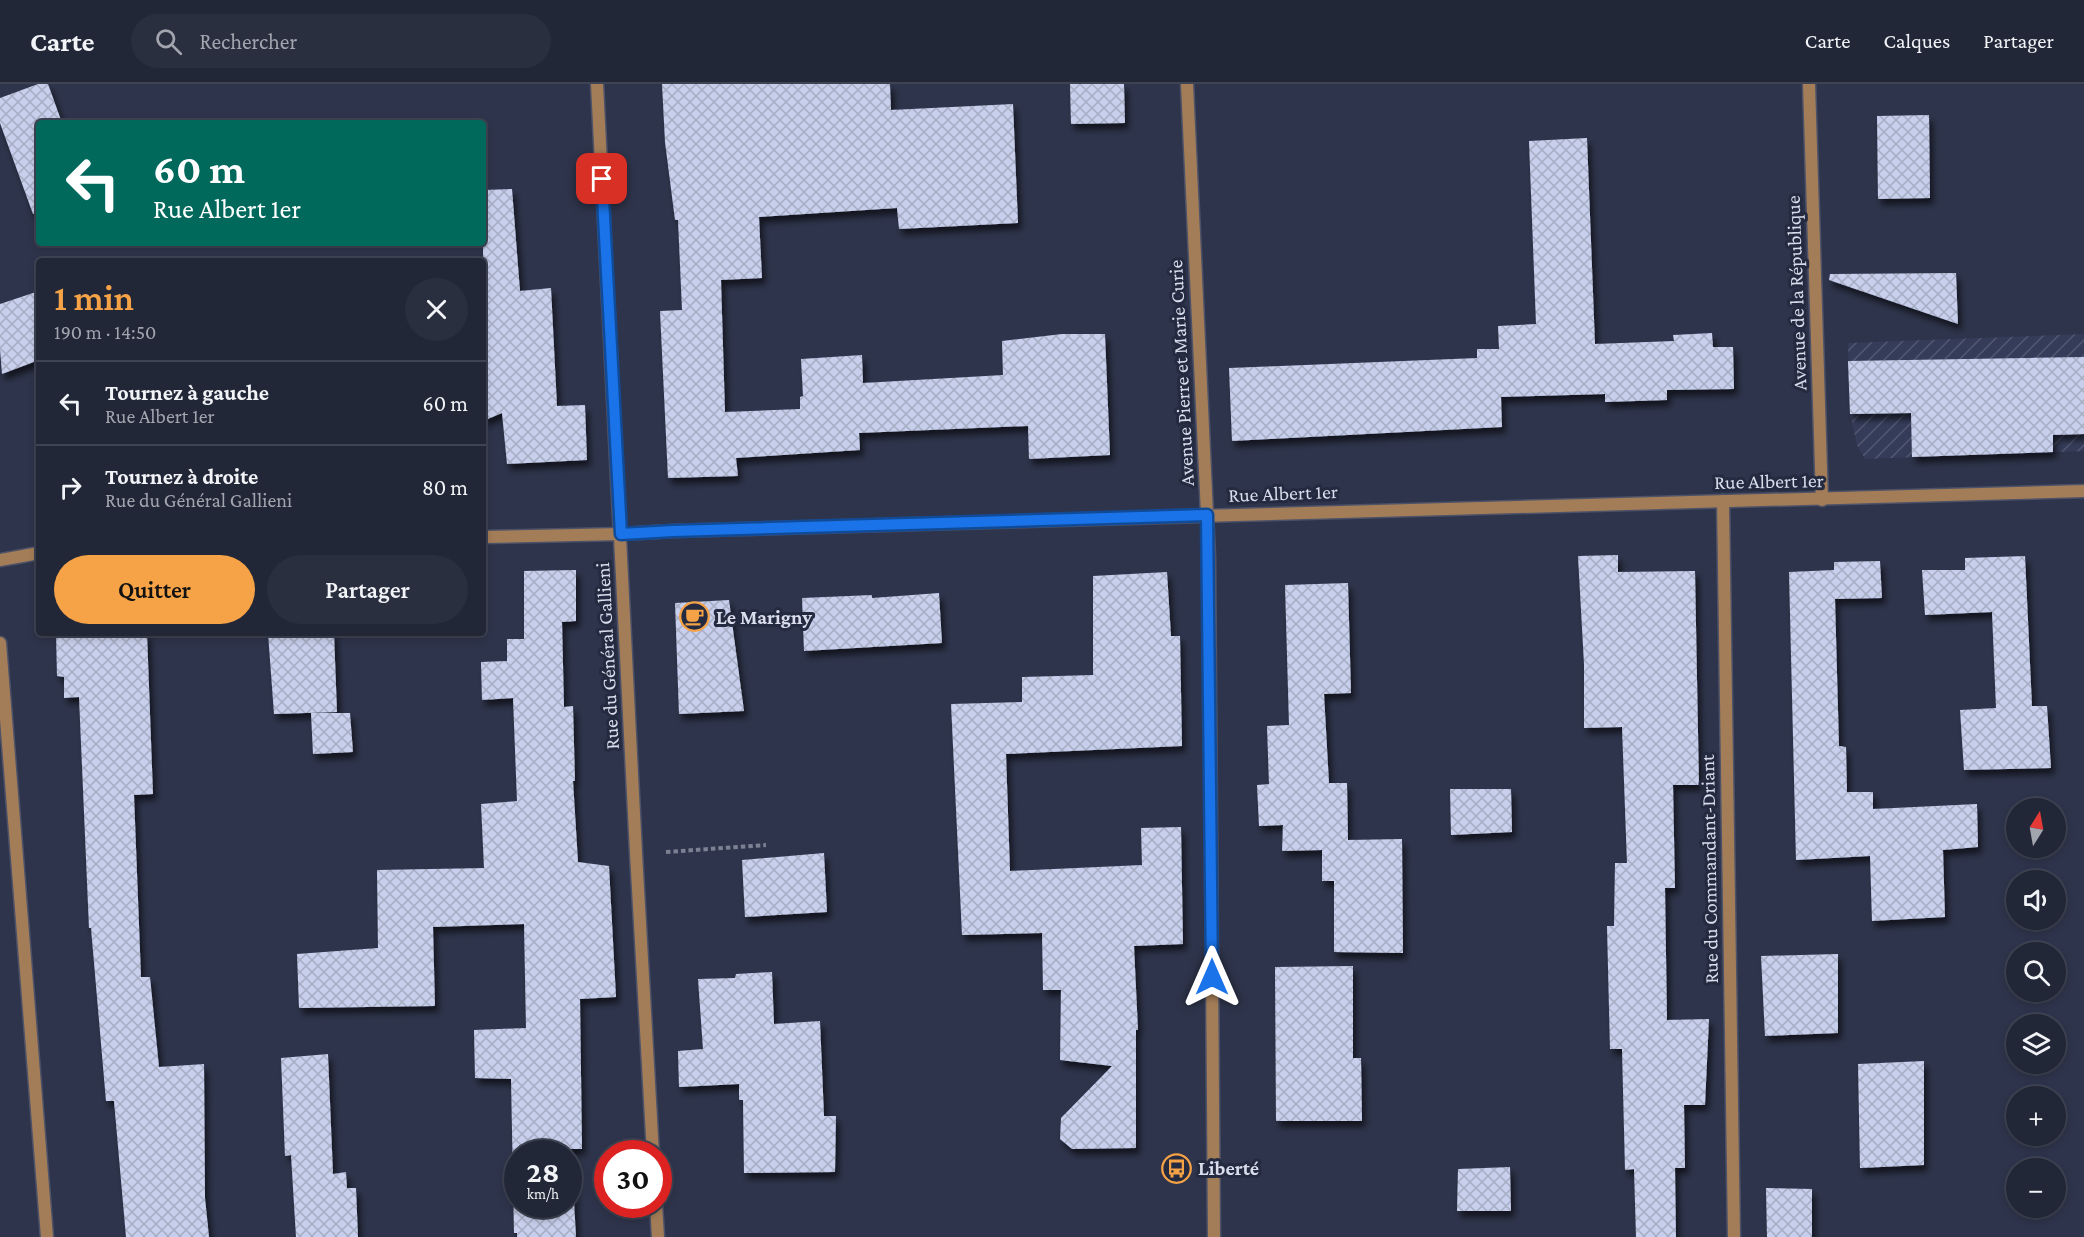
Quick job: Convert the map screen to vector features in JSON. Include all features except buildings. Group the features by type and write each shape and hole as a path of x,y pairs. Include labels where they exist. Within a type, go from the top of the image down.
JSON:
{"street":[{"name":"Rue du Général Gallieni","path":"597,84 652,1140"},
{"name":"Avenue Pierre et Marie Curie","path":"1187,84 1207,515 1214,1237"},
{"name":"Avenue de la République","path":"1809,84 1822,500"},
{"name":"Rue Albert 1er","path":"486,537 2084,491"},
{"name":"Rue du Commandant-Driant","path":"1723,501 1734,1237"},
{"path":"0,560 36,554"},
{"path":"0,643 47,1237"},
{"path":"657,1218 658,1237"}],"path":[{"path":"636,853 766,845"}],"shaded area":[{"path":"2084,334 2084,451 1865,459 1857,445 1850,414 1848,343"}],"place":[{"name":"Le Marigny","path":"695,617"},
{"name":"Liberté","path":"1177,1168"}],"route":[{"path":"602,179 621,534 1207,515 1212,977"}]}
